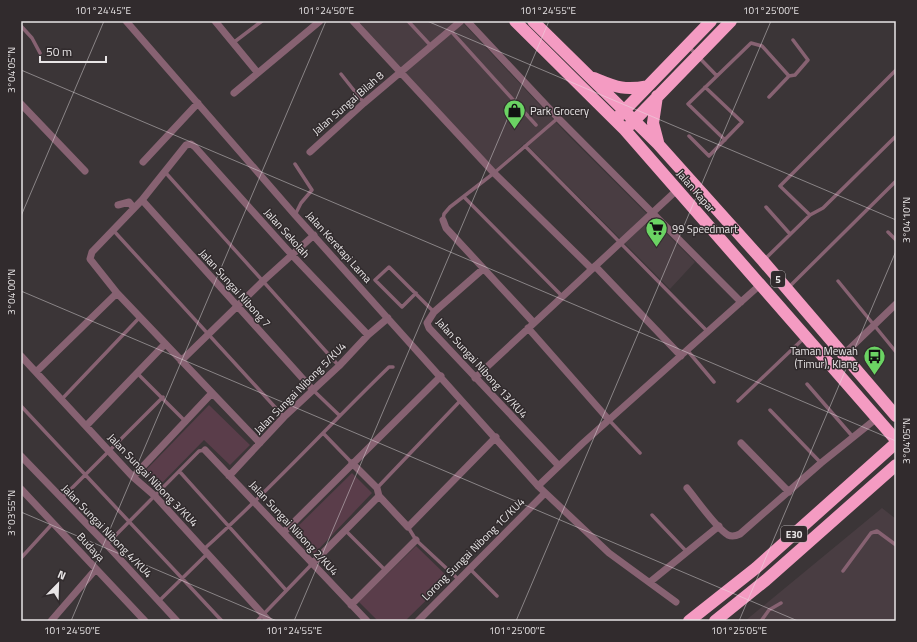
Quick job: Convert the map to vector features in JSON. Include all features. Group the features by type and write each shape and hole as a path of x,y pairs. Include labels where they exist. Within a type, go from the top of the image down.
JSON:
{"highway":[{"name":"Jalan Kapar","path":"515,21 616,120 761,284 896,442"},
{"name":"Jalan Kapar","path":"533,21 658,144 763,261 896,416"},
{"path":"616,120 711,21"},
{"path":"625,130 731,21"},
{"path":"589,76 621,88 631,90 648,86"},
{"path":"657,96 653,123 658,144"},
{"name":"E30","path":"689,621 756,568 896,442"},
{"name":"E30","path":"715,621 766,580 896,465"}],"street":[{"name":"Jalan Keretapi Lama","path":"126,21 295,215 496,437 538,486 609,553 676,602"},
{"path":"215,21 256,72"},
{"path":"234,93 256,72 320,21"},
{"path":"353,21 402,72 494,173 593,267 681,356"},
{"name":"Jalan Sungai Bilah 8","path":"310,152 364,103 432,47 460,21"},
{"path":"467,21 651,214 741,302"},
{"path":"21,104 85,171"},
{"path":"143,162 198,104"},
{"name":"Jalan Sekolah","path":"164,170 186,145 191,144 195,147 292,255 368,335"},
{"path":"164,170 142,200 133,206 92,252 90,259 117,293 260,443"},
{"path":"475,378 678,189"},
{"name":"Jalan Sungai Nibong 7","path":"142,200 313,390"},
{"path":"118,205 129,202 133,206"},
{"path":"443,220 446,228 534,323"},
{"path":"182,361 263,281 314,235"},
{"name":"Jalan Sungai Nibong 13/KU4","path":"483,269 434,312 427,323 429,328 475,378 559,466"},
{"path":"538,486 609,420 761,284"},
{"path":"36,372 117,293"},
{"path":"843,355 896,304"},
{"name":"Jalan Sungai Nibong 5/KU4","path":"229,476 284,417 339,366 368,335 388,318"},
{"path":"528,328 609,420"},
{"path":"86,426 165,344"},
{"name":"Jalan Sungai Nibong 3/KU4","path":"21,356 108,451 133,477 155,496 269,621"},
{"path":"284,532 441,376"},
{"path":"133,477 212,393"},
{"path":"687,488 728,535 735,536 740,534 877,418"},
{"path":"352,463 377,488 379,496 408,527 496,437"},
{"path":"741,443 789,492"},
{"name":"Jalan Sungai Nibong 2/KU4","path":"205,450 256,502 312,564 367,621"},
{"name":"Jalan Sungai Nibong 4/KU4","path":"21,456 106,544 177,621"},
{"name":"Budaya","path":"21,489 145,621"},
{"name":"Lorong Sungai Nibong 1C/KU4","path":"418,621 545,493"},
{"path":"312,564 379,496"},
{"path":"650,582 719,526"},
{"path":"351,605 416,540"},
{"path":"51,621 96,569"}],"lane":[{"path":"233,43 262,21"},
{"path":"408,21 432,47"},
{"path":"21,26 32,38 40,53"},
{"path":"450,30 536,125"},
{"path":"769,96 789,76 795,75 808,60 794,40"},
{"path":"725,140 688,104 751,43 762,46 789,76"},
{"path":"687,46 717,76"},
{"path":"810,215 780,186 896,70"},
{"path":"341,74 364,103"},
{"path":"689,136 709,156 742,122 705,87"},
{"path":"443,220 450,207 494,173 558,118"},
{"path":"763,261 810,215 823,208 896,136"},
{"path":"525,146 708,332"},
{"path":"295,164 312,190 301,203 295,215"},
{"path":"164,170 339,366"},
{"path":"787,289 896,181"},
{"path":"464,197 562,296"},
{"path":"766,207 790,234"},
{"path":"112,230 284,417"},
{"path":"888,232 896,240"},
{"path":"416,294 402,307 375,280 389,267 416,294 434,312"},
{"path":"838,281 896,352"},
{"path":"61,400 140,317"},
{"path":"738,401 806,336"},
{"path":"687,350 714,382"},
{"path":"158,602 183,579 229,526 256,502 339,415 389,367 393,367"},
{"path":"137,373 163,397 185,421"},
{"path":"807,384 853,438"},
{"path":"313,390 339,415"},
{"path":"61,499 163,397"},
{"path":"377,488 462,400"},
{"path":"21,406 222,621"},
{"path":"770,410 821,464"},
{"path":"609,420 640,453"},
{"path":"323,433 352,463"},
{"path":"106,544 180,472 199,451 205,450"},
{"path":"180,472 285,590"},
{"path":"652,516 687,552"},
{"path":"21,558 53,523"},
{"path":"408,527 416,540 458,579"},
{"path":"345,529 385,570"},
{"path":"843,571 871,532 877,531 896,545"},
{"path":"257,621 285,590 312,564"},
{"path":"469,568 497,596"},
{"path":"761,621 769,610 781,603"}],"shaded area":[{"path":"358,21 461,21 568,135 695,262 670,289 525,143 495,170"},
{"path":"209,405 250,445 230,465 204,440 161,484 146,470"},
{"path":"352,473 372,493 314,554 291,533"},
{"path":"882,508 896,519 896,621 745,621"},
{"path":"416,546 449,578 405,621 378,621 359,602"}],"place":[{"name":"Park Grocery","path":"515,130"},
{"name":"99 Speedmart","path":"656,248"},
{"name":"Taman Mewah (Timur), Klang","path":"874,376"}]}
